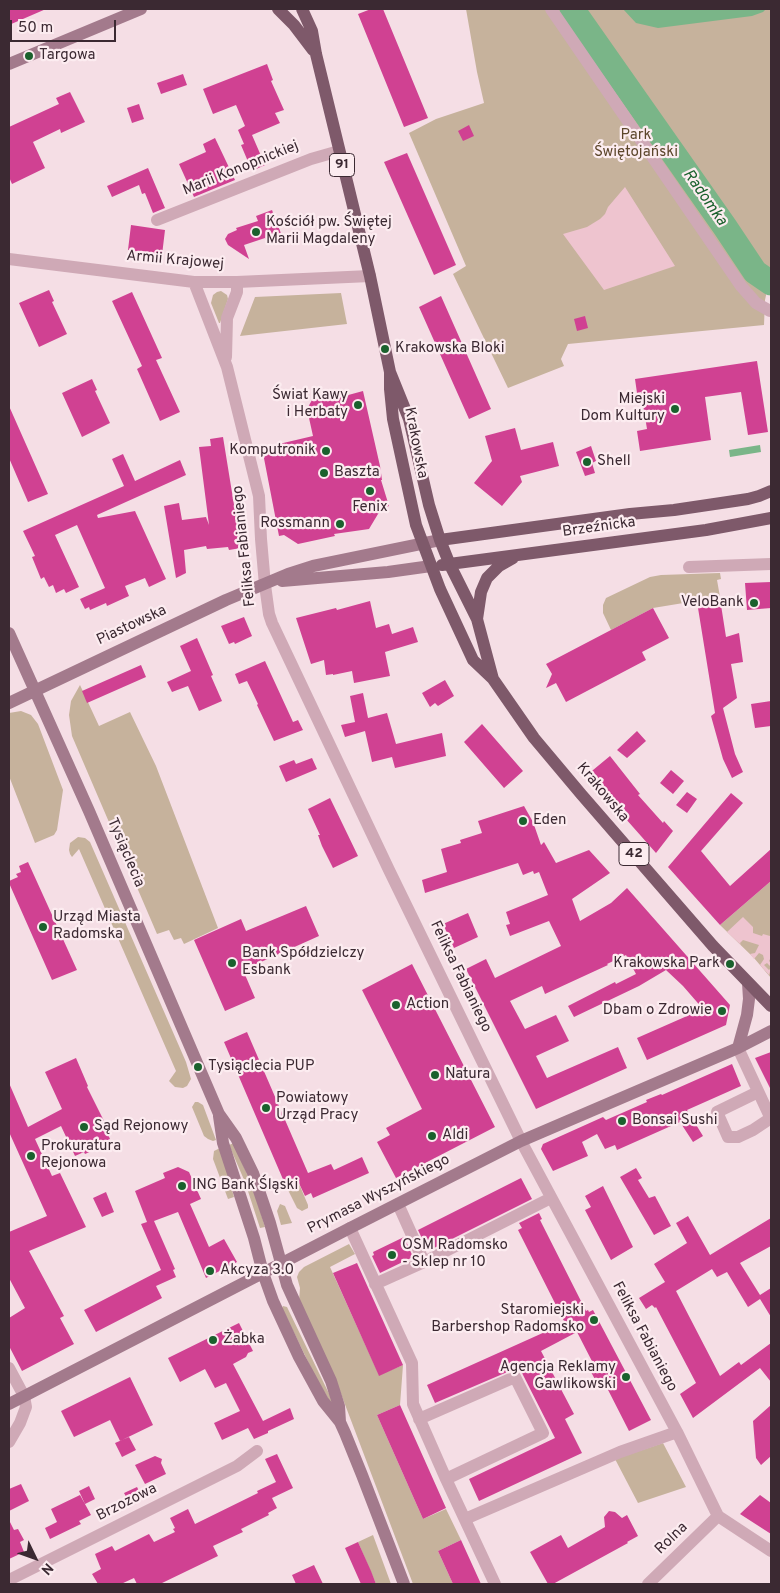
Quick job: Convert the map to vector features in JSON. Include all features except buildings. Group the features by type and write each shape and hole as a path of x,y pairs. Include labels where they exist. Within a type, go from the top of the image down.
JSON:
{"main road":[{"name":"Krakowska","path":"278,9 294,25 316,54"},
{"name":"Krakowska","path":"302,9 312,31 339,152 370,276 390,372 409,419 429,505 440,540 450,565 477,619 493,679"},
{"name":"Krakowska","path":"390,372 393,419 412,509 440,589 473,660 493,679 534,738 581,794 713,946 748,983"},
{"name":"Brzeźnicka","path":"440,540 630,514 674,510 748,499 771,491"},
{"name":"Brzeźnicka","path":"431,566 706,530 771,518"},
{"path":"477,619 481,592 487,578 499,566 515,556"},
{"name":"42","path":"748,983 771,1006"}],"street":[{"path":"9,64 141,9"},
{"path":"551,9 741,286 756,303 770,311"},
{"name":"Marii Konopnickiej","path":"157,220 311,159 339,152"},
{"name":"Armii Krajowej","path":"9,259 194,282 370,276"},
{"name":"Feliksa Fabianiego","path":"194,282 226,367 259,496 269,614 272,622 521,1142 677,1432 718,1516"},
{"name":"Feliksa Fabianiego","path":"226,367 227,318 237,292 237,282"},
{"name":"Piastowska","path":"9,703 226,600 288,574 313,566 440,540"},
{"path":"689,567 771,564"},
{"name":"Piastowska","path":"267,584 431,566"},
{"name":"Tysiąclecia","path":"9,633 89,811 219,1114 236,1138 253,1173 292,1299 331,1381 339,1406 340,1422"},
{"path":"748,983 747,1015 738,1048 771,1118 738,1137 728,1137 717,1112 758,1092"},
{"name":"Prymasa Wyszyńskiego","path":"9,1404 521,1142 771,1032"},
{"name":"Tysiąclecia","path":"219,1114 223,1143 273,1301 299,1357 323,1401 340,1422"},
{"path":"376,1284 552,1198"},
{"path":"398,1204 424,1262"},
{"path":"350,1228 412,1364 413,1404 495,1584"},
{"path":"9,1368 24,1396 26,1407 20,1424 9,1442"},
{"path":"420,1419 515,1377 543,1433 446,1480"},
{"path":"340,1422 404,1584"},
{"path":"465,1519 620,1452 677,1432"},
{"name":"Brzozowa","path":"9,1580 237,1466 257,1450"},
{"path":"718,1516 771,1551"},
{"name":"Rolna","path":"648,1584 718,1516"}],"green space":[{"name":"Park Świętojański","path":"466,9 771,9 771,272 765,300 764,325 568,344 561,359 564,366 508,388 453,274 466,266 409,133 436,119 484,103"},
{"path":"221,291 227,295 228,299 219,323 211,303 213,295"},
{"path":"341,293 347,324 240,336 255,297"},
{"path":"720,573 721,579 717,580 720,597 653,608 611,630 603,613 603,605 606,598 650,577"},
{"path":"80,685 99,726 130,712 156,766 218,928 184,944 181,938 174,940 169,930 157,934 72,736 69,715 71,701"},
{"path":"21,711 31,715 38,724 63,790 57,830 54,835 35,843 9,776 9,713"},
{"path":"78,837 85,838 90,842 186,1062 191,1079 187,1086 183,1088 175,1087 169,1081 176,1071 79,849 72,857 70,854 70,843"},
{"path":"771,881 771,978 754,958 720,925"},
{"path":"195,1102 203,1105 216,1140 213,1141 204,1136 192,1107"},
{"path":"234,1143 254,1191 265,1227 260,1228 245,1182 229,1145"},
{"path":"220,1148 234,1197 228,1199 213,1159 214,1151"},
{"path":"297,1179 308,1205 308,1208 302,1211 297,1208 285,1184"},
{"path":"280,1204 285,1206 292,1223 281,1225 277,1211"},
{"path":"349,1244 355,1254 330,1267 379,1375 403,1365 400,1405 377,1415 423,1519 446,1509 461,1540 438,1551 453,1584 413,1584 338,1386 299,1301 300,1288 297,1277 299,1272 304,1267"},
{"path":"283,1306 287,1307 335,1406 333,1407 315,1376 282,1308"},
{"path":"663,1443 686,1487 638,1503 615,1459"},
{"path":"373,1535 391,1584 376,1584 358,1542"}],"shaded area":[{"path":"623,9 766,9 752,16 658,28 636,23"},
{"path":"625,187 675,266 604,290 563,234 587,227 600,219"},
{"path":"760,445 761,452 730,457 729,450"},
{"path":"743,917 753,927 753,933 762,936 763,934 771,938 771,957 769,961 771,967 767,963 764,965 769,970 771,968 769,975 760,965 764,959 763,955 759,953 754,959 750,954 755,953 759,945 743,940 740,943 741,945 727,932"}],"waterway":[{"name":"Radomka","path":"572,9 755,272 771,283"}],"place":[{"name":"Targowa","path":"29,56"},
{"name":"Kościół pw. Świętej Marii Magdaleny","path":"256,232"},
{"name":"Krakowska Bloki","path":"385,349"},
{"name":"Świat Kawy i Herbaty","path":"358,405"},
{"name":"Miejski Dom Kultury","path":"675,409"},
{"name":"Komputronik","path":"326,451"},
{"name":"Shell","path":"587,462"},
{"name":"Baszta","path":"324,473"},
{"name":"Fenix","path":"370,491"},
{"name":"Rossmann","path":"340,524"},
{"name":"VeloBank","path":"754,603"},
{"name":"Eden","path":"523,821"},
{"name":"Urząd Miasta Radomska","path":"43,927"},
{"name":"Bank Spółdzielczy Esbank","path":"232,963"},
{"name":"Krakowska Park","path":"730,964"},
{"name":"Action","path":"396,1005"},
{"name":"Dbam o Zdrowie","path":"722,1011"},
{"name":"Tysiąclecia PUP","path":"198,1067"},
{"name":"Natura","path":"435,1075"},
{"name":"Powiatowy Urząd Pracy","path":"266,1108"},
{"name":"Bonsai Sushi","path":"622,1121"},
{"name":"Sąd Rejonowy","path":"84,1127"},
{"name":"Aldi","path":"432,1136"},
{"name":"Prokuratura Rejonowa","path":"31,1156"},
{"name":"ING Bank Śląski","path":"182,1186"},
{"name":"OSM Radomsko - Sklep nr 10","path":"392,1255"},
{"name":"Akcyza 3.0","path":"210,1271"},
{"name":"Staromiejski Barbershop Radomsko","path":"594,1320"},
{"name":"Żabka","path":"213,1340"},
{"name":"Agencja Reklamy Gawlikowski","path":"626,1377"}]}
